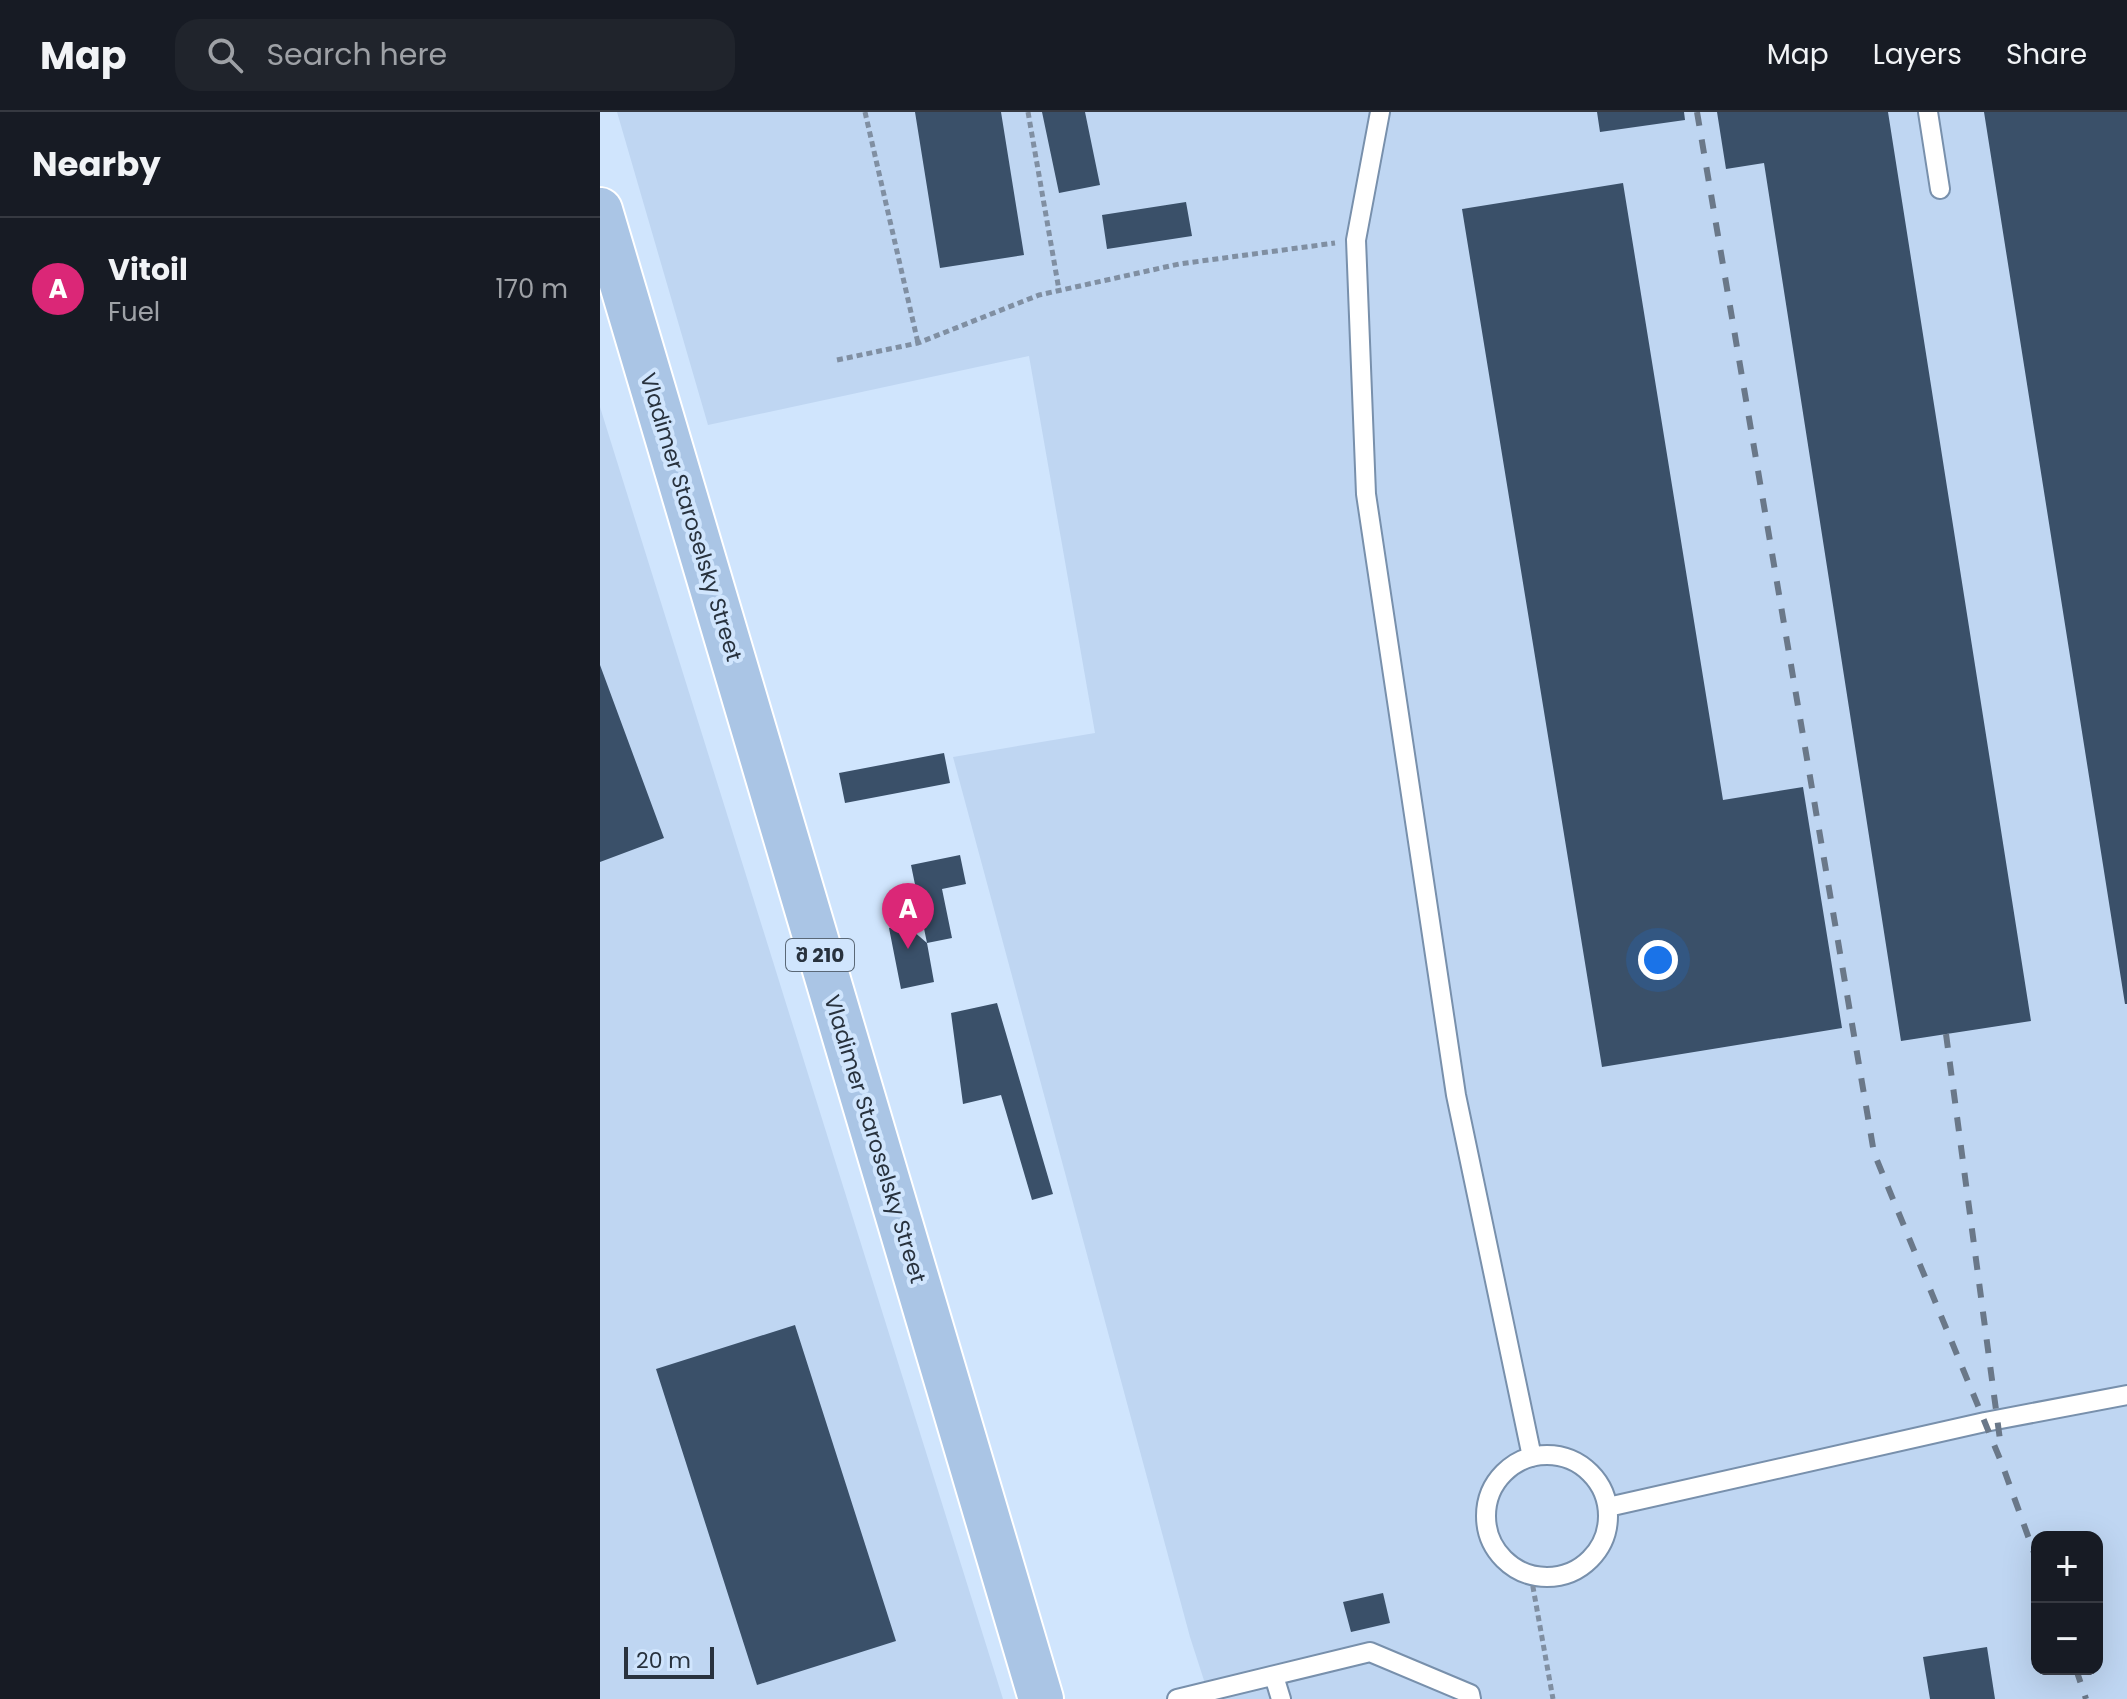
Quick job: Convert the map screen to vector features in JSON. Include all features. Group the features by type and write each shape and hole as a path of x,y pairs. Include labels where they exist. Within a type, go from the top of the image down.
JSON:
{"main road":[{"name":"Vladimer Staroselsky Street","path":"600,210 1041,1699"}],"lane":[{"path":"1380,112 1356,240 1366,494 1456,1095 1532,1457"},
{"path":"1928,112 1940,189"},
{"path":"1608,1507 1985,1422 2127,1395"},
{"path":"1551,1455 1568,1458 1583,1466 1599,1484 1608,1507 1607,1531 1596,1554 1578,1570 1555,1577 1531,1576 1512,1567 1498,1553 1489,1535 1486,1515 1489,1496 1499,1478 1514,1465 1532,1457 1551,1455"},
{"path":"1177,1699 1370,1652 1470,1694 1471,1699"},
{"path":"1274,1676 1281,1699"}],"path":[{"path":"865,112 918,343"},
{"path":"1028,112 1059,290"},
{"path":"837,360 918,343 1059,290 1179,264 1356,240"},
{"path":"1531,1576 1553,1699"}],"shaded area":[{"path":"617,112 2127,112 2127,1699 1210,1699 1190,1637 953,757 1095,733 1029,356 708,425"},
{"path":"600,407 1003,1699 600,1699"}],"building":[{"path":"915,112 1001,112 1024,255 940,268"},
{"path":"1042,112 1085,112 1100,185 1059,193"},
{"path":"1597,112 1684,112 1685,120 1600,132"},
{"path":"1717,112 1888,112 2031,1021 1901,1041 1764,163 1726,169"},
{"path":"1984,112 2127,112 2127,1004 2125,1004"},
{"path":"1623,183 1723,800 1803,787 1842,1028 1602,1067 1462,209"},
{"path":"1186,202 1192,236 1107,249 1102,215"},
{"path":"600,665 664,838 600,862"},
{"path":"944,753 950,783 845,803 839,773"},
{"path":"960,855 966,884 942,889 952,938 927,943 911,865"},
{"path":"905,924 927,943 934,982 901,989 889,928"},
{"path":"997,1003 1053,1194 1032,1200 1001,1095 963,1104 951,1013"},
{"path":"795,1325 896,1641 757,1685 656,1369"},
{"path":"1383,1593 1390,1623 1351,1632 1343,1602"},
{"path":"1987,1647 1995,1699 1930,1699 1923,1657"}],"railway":[{"path":"1697,112 1874,1153 2002,1464 2031,1544"},
{"path":"1946,1034 2000,1440"},
{"path":"2078,1675 2086,1699"}],"place":[{"name":"Vitoil","path":"908,949"}]}
